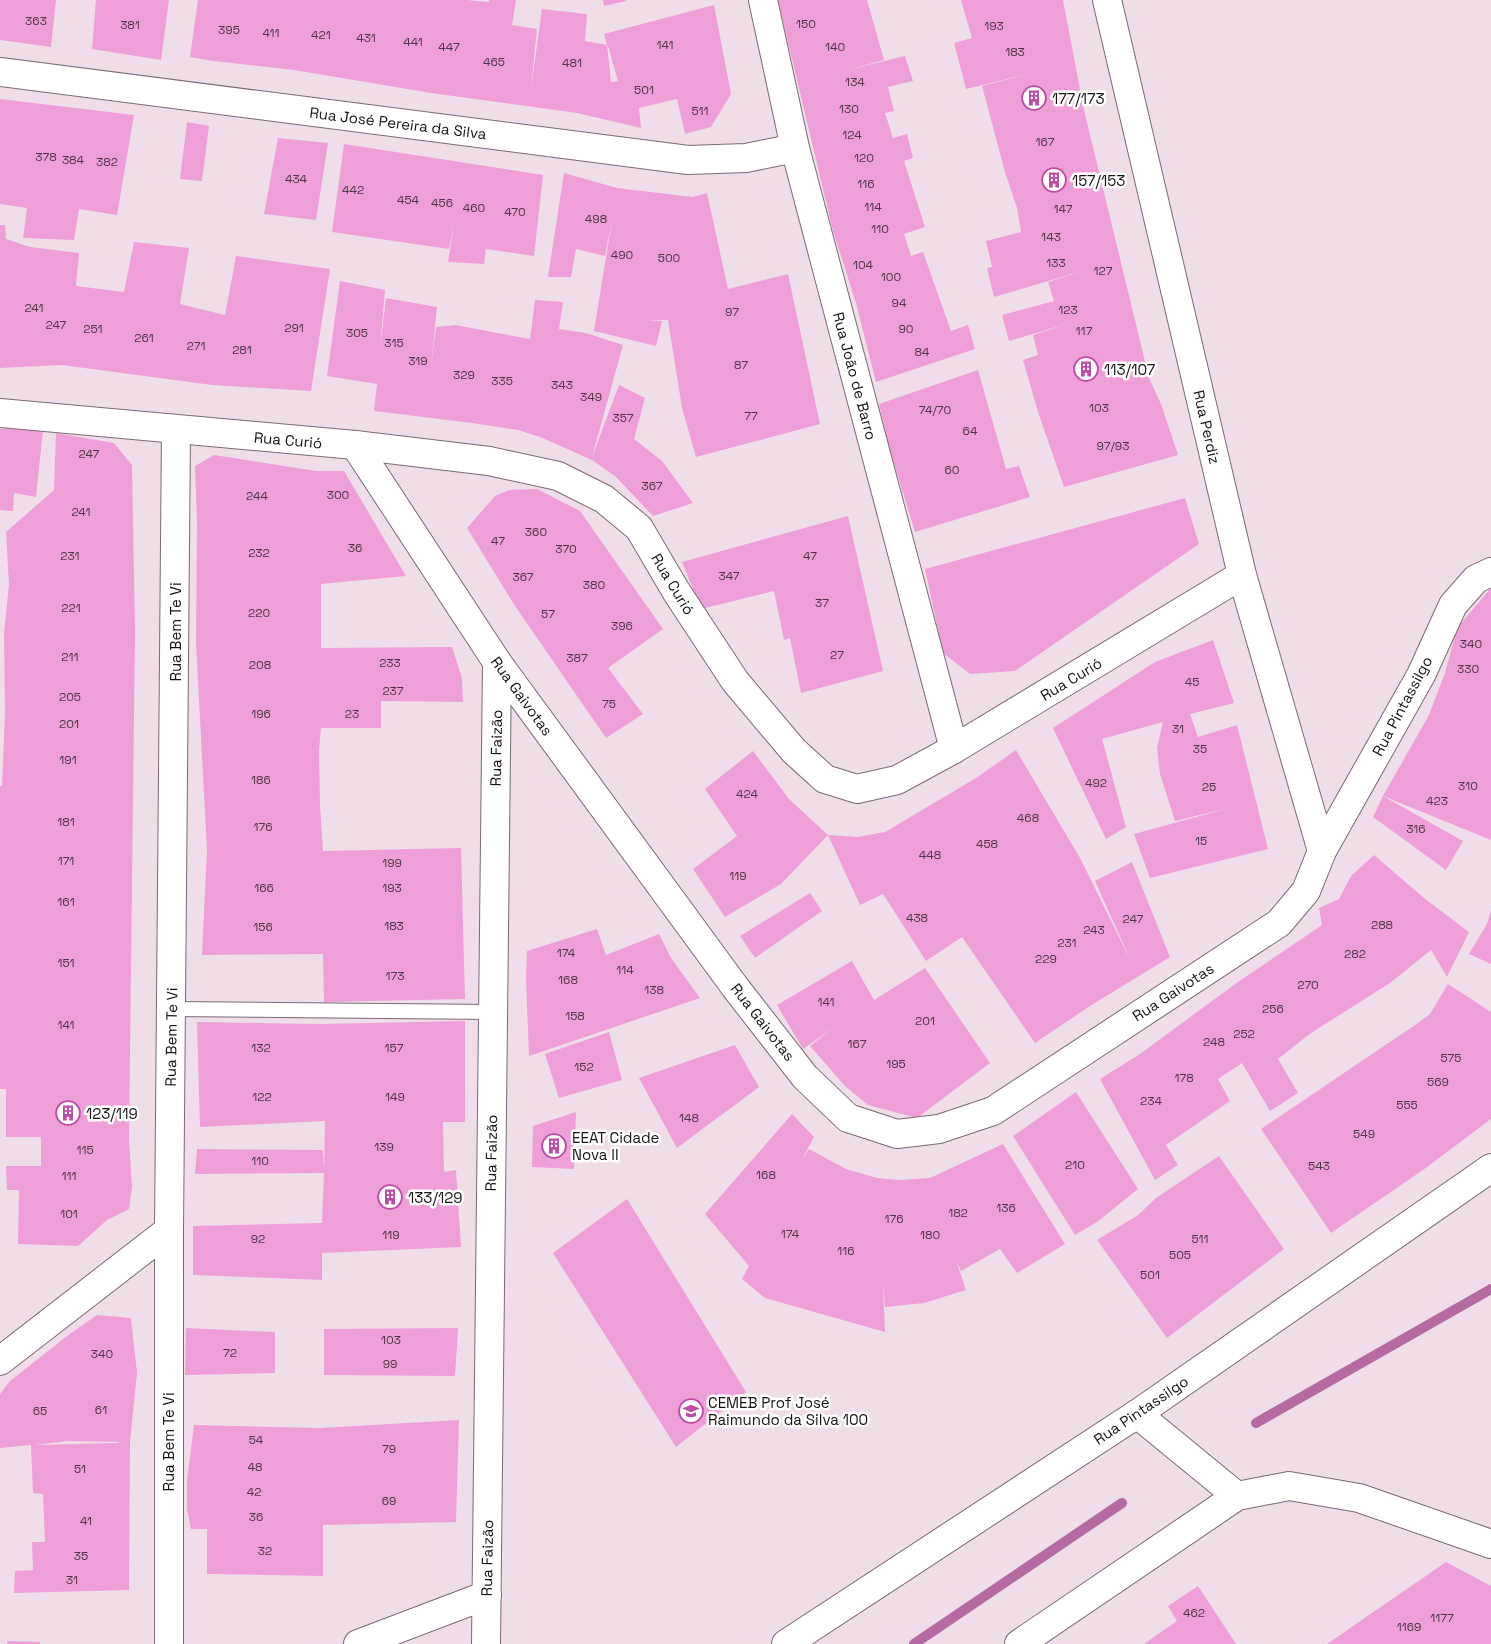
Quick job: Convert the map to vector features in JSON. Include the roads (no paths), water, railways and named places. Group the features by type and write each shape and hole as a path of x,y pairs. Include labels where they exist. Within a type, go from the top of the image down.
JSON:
{"street":[{"name":"Rua João de Barro","path":"763,0 795,148 954,750"},
{"name":"Rua Perdiz","path":"1106,0 1242,575 1322,851"},
{"name":"Rua José Pereira da Silva","path":"0,72 688,160 746,158 795,148"},
{"name":"Rua Curió","path":"0,413 355,445 506,464 558,476 604,499 639,528 676,591 735,681 794,751 825,778 857,789 897,780 954,750 1242,575"},
{"name":"Rua Bem Te Vi","path":"169,1644 169,1230 176,430"},
{"name":"Rua Gaivotas","path":"355,445 497,662 735,987 805,1077 848,1118 897,1134 939,1129 993,1111 1279,923 1306,891 1322,851"},
{"name":"Rua Pintassilgo","path":"1322,851 1421,675 1453,605 1476,579 1491,572"},
{"name":"Rua Faizão","path":"486,1644 497,662"},
{"name":"Rua Pintassilgo","path":"786,1644 1137,1414 1491,1168"},
{"path":"0,1361 169,1230"},
{"path":"1137,1414 1238,1496"},
{"path":"1019,1644 1238,1496 1289,1486 1358,1498 1491,1544"},
{"path":"358,1644 487,1595"}],"lane":[{"path":"172,1009 493,1012"}],"waterway":[{"path":"1256,1423 1491,1289"},
{"path":"914,1644 1122,1503"}],"place":[{"name":"177/173","path":"1034,98"},
{"name":"157/153","path":"1054,180"},
{"name":"113/107","path":"1086,369"},
{"name":"123/119","path":"68,1113"},
{"name":"EEAT Cidade Nova II","path":"554,1146"},
{"name":"133/129","path":"390,1197"},
{"name":"CEMEB Prof José Raimundo da Silva 100","path":"691,1411"}]}
